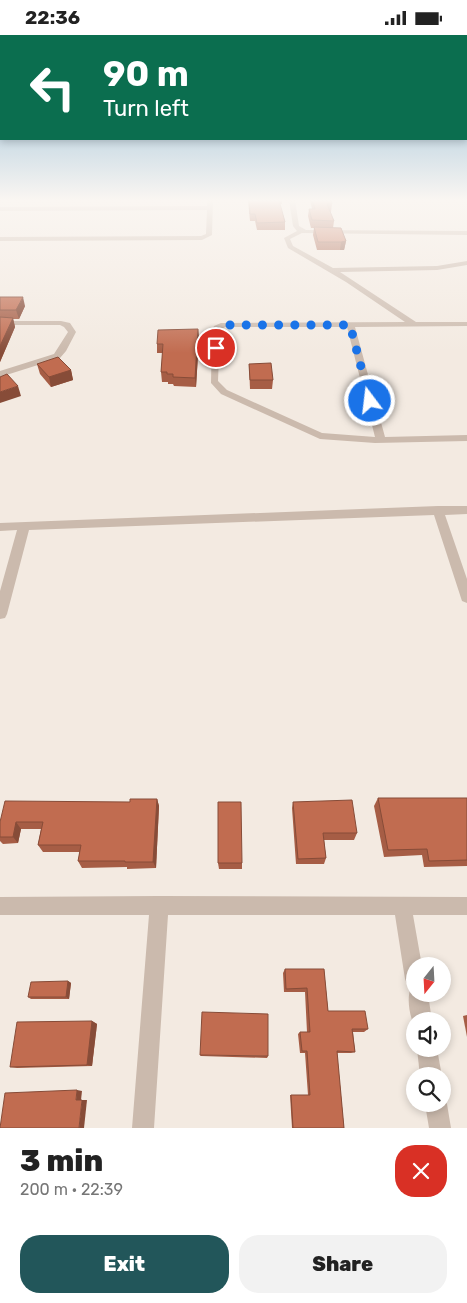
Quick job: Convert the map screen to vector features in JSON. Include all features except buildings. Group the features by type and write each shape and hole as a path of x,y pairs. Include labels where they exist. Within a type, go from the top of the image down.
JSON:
{"street":[{"path":"297,251 331,270 414,324"},
{"path":"331,270 437,268 467,263"},
{"path":"0,323 61,323 68,325 72,333 57,356 0,374"},
{"path":"467,324 224,325 216,331 214,381 224,392 306,431 334,438 467,438"},
{"path":"350,325 380,439"},
{"path":"438,510 467,598"},
{"path":"0,527 467,510"},
{"path":"0,613 24,526"},
{"path":"143,1128 159,905"},
{"path":"402,905 411,957"},
{"path":"0,906 467,906"},
{"path":"437,1112 440,1128"}],"route":[{"path":"216,348 216,331 220,326 229,324 350,325 370,401"}]}
